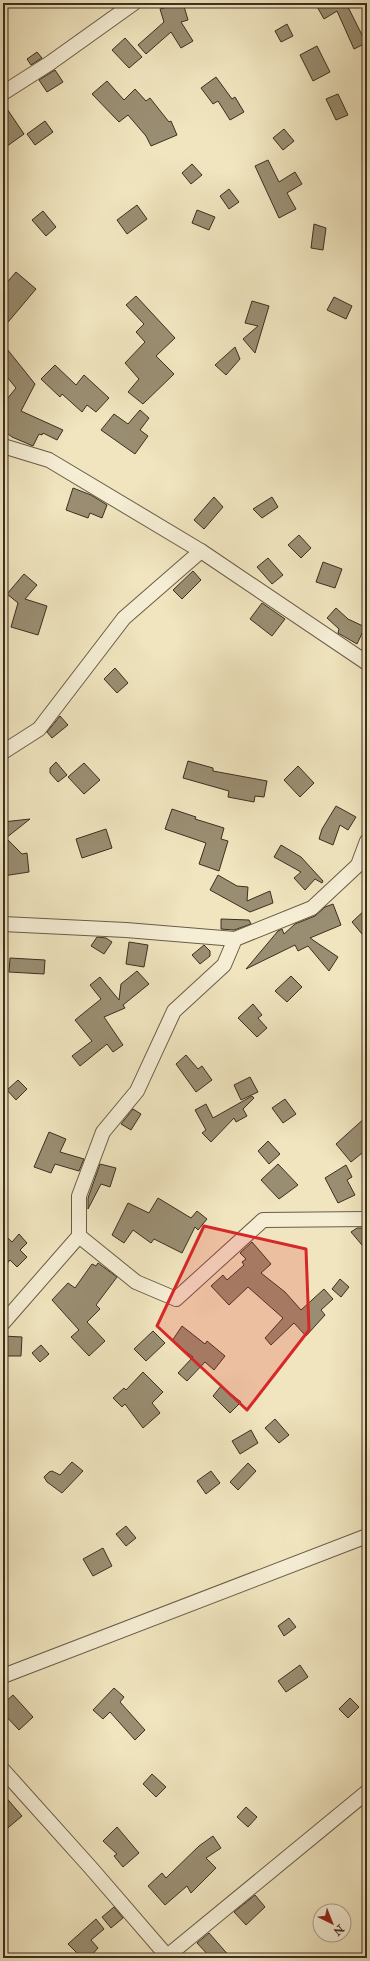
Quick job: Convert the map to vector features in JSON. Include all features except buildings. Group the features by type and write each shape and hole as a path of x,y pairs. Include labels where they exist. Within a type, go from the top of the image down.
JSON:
{"street":[{"path":"3,93 50,63 134,3"},
{"path":"3,446 50,460 201,551 367,663"},
{"path":"3,752 39,728 124,618 201,551"},
{"path":"3,924 126,930 235,939 312,908 362,866 367,841"},
{"path":"3,1323 79,1236 79,1196 103,1132 137,1091 174,1011 224,965 235,939"},
{"path":"79,1236 136,1282 176,1299 263,1220 367,1219"},
{"path":"3,1676 367,1536"},
{"path":"3,1770 91,1868 166,1957 367,1792"}],"highlighted area":[{"path":"204,1226 306,1249 309,1330 247,1410 157,1326"}]}
